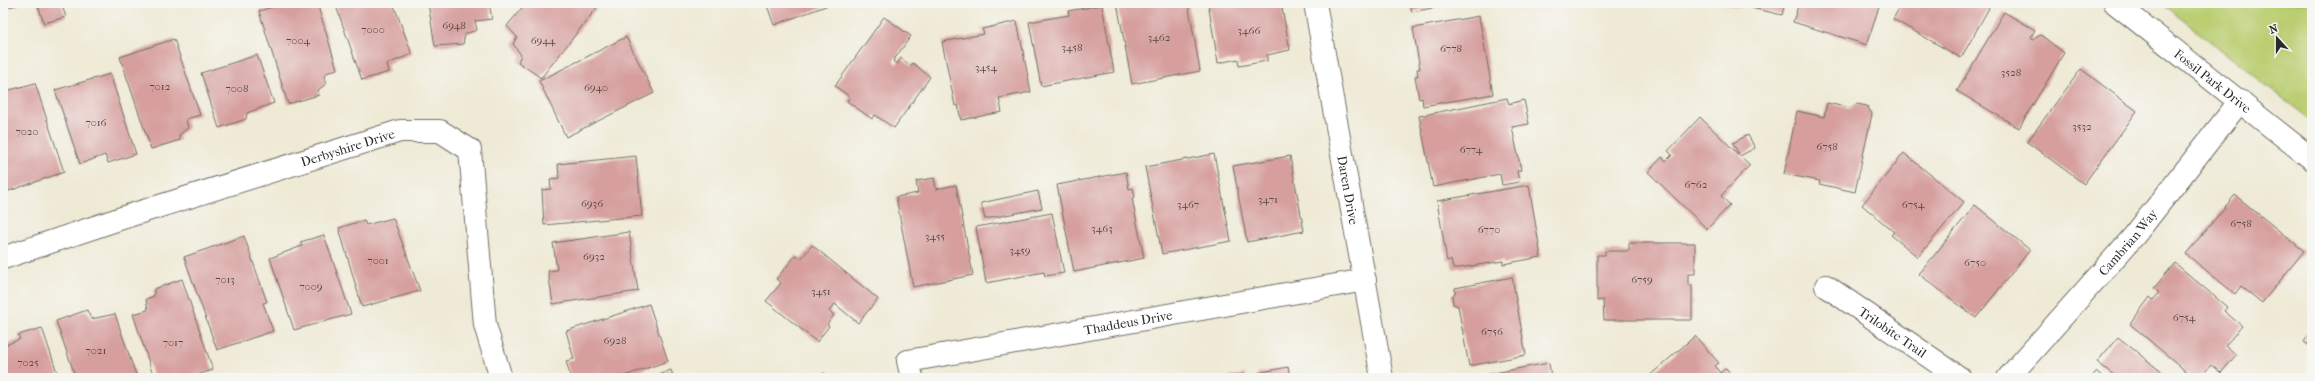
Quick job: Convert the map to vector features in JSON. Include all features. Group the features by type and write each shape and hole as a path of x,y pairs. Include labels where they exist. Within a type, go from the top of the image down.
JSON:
{"street":[{"name":"Daren Drive","path":"1315,3 1382,378"},
{"name":"Fossil Park Drive","path":"2115,3 2312,159"},
{"name":"Cambrian Way","path":"2008,378 2134,236 2240,101"},
{"name":"Derbyshire Drive","path":"3,258 128,216 400,131 440,131 470,150 486,324 501,378"},
{"name":"Thaddeus Drive","path":"912,378 908,361 1365,280"},
{"name":"Trilobite Trail","path":"1826,286 1960,378"}],"green space":[{"path":"2161,3 2312,3 2312,121"}],"building":[{"path":"3,3 23,3 3,9"},
{"path":"37,3 61,3 66,17 44,23"},
{"path":"286,3 317,3 337,69 324,74 326,84 318,90 319,95 288,104 259,11"},
{"path":"335,3 393,3 412,54 387,64 389,72 362,80"},
{"path":"428,3 489,3 492,19 475,21 477,30 465,34 463,44 435,46"},
{"path":"526,3 597,3 599,5 541,78 518,62 521,55 513,44 517,37 507,26"},
{"path":"766,3 834,3 774,25"},
{"path":"1117,3 1188,3 1200,71 1132,84"},
{"path":"1208,3 1281,3 1290,50 1267,55 1267,61 1239,66 1238,59 1218,63"},
{"path":"1410,3 1453,3 1453,4 1412,12"},
{"path":"1531,3 1550,3 1550,4 1531,6"},
{"path":"1722,3 1741,3 1740,8"},
{"path":"1753,3 1785,3 1782,15 1752,8"},
{"path":"1799,3 1880,3 1867,45 1793,22"},
{"path":"1902,3 1986,3 1989,8 1961,58 1893,19"},
{"path":"1102,5 1114,72 1041,86 1029,22 1069,15 1068,11"},
{"path":"2004,12 2035,30 2031,37 2033,39 2041,35 2064,53 2019,128 1957,91"},
{"path":"1479,16 1493,94 1423,106 1422,98 1419,99 1415,76 1418,76 1417,69 1420,69 1413,28"},
{"path":"884,17 911,36 893,61 897,64 901,58 911,66 913,63 930,77 894,128 875,115 872,119 847,101 850,97 835,86"},
{"path":"1017,21 1031,92 999,98 1002,112 961,120 958,105 955,106 942,42 984,34 982,29"},
{"path":"626,37 654,93 566,137 539,81"},
{"path":"174,39 200,115 186,119 188,128 179,135 180,140 151,149 120,57"},
{"path":"257,55 274,103 247,113 246,119 219,128 201,73"},
{"path":"2081,69 2137,111 2084,184 2027,142"},
{"path":"110,74 136,154 108,163 105,155 80,164 55,90"},
{"path":"35,83 64,172 9,191 3,170 3,92"},
{"path":"1507,98 1509,104 1524,100 1529,124 1512,127 1521,170 1517,171 1519,182 1502,185 1500,174 1433,187 1419,116"},
{"path":"1827,103 1850,108 1857,104 1867,106 1872,114 1855,192 1819,184 1820,181 1784,174 1797,111 1824,117"},
{"path":"1700,117 1750,165 1721,196 1730,205 1707,229 1648,172 1662,157 1666,161 1672,155 1668,151"},
{"path":"1748,135 1755,148 1740,156 1733,143"},
{"path":"1904,153 1964,202 1918,257 1891,235 1894,232 1862,205"},
{"path":"1214,154 1231,241 1162,254 1145,167"},
{"path":"636,156 642,216 544,225 542,190 551,189 550,179 559,178 558,164"},
{"path":"1290,156 1304,231 1247,242 1233,166"},
{"path":"1126,172 1129,189 1133,188 1135,197 1132,198 1144,258 1074,272 1057,185"},
{"path":"934,178 936,189 956,185 973,275 913,287 896,197 918,193 916,181"},
{"path":"1529,185 1541,257 1503,264 1503,261 1453,269 1451,260 1447,261 1437,201"},
{"path":"1038,191 1042,208 985,219 981,203"},
{"path":"2235,195 2304,251 2262,303 2241,286 2235,294 2186,254"},
{"path":"1975,205 2030,250 1976,318 1919,274"},
{"path":"1052,213 1064,273 1045,276 1044,272 986,283 976,227"},
{"path":"393,218 420,291 362,307 339,228 364,220 366,225"},
{"path":"629,232 638,291 553,304 548,271 557,270 553,243"},
{"path":"324,235 351,314 294,330 270,258 302,246 300,242"},
{"path":"244,236 267,302 263,303 273,331 217,350 184,257"},
{"path":"1629,243 1695,243 1695,274 1688,274 1688,285 1692,285 1692,320 1604,320 1603,300 1597,301 1597,255 1605,255 1605,251 1629,251"},
{"path":"812,245 878,299 858,323 835,304 829,311 834,315 827,324 829,326 817,342 766,301 781,283 776,279 796,255 801,259"},
{"path":"2175,263 2227,307 2224,311 2242,326 2225,346 2236,355 2221,373 2211,365 2200,378 2194,378 2130,324 2150,297 2153,300 2159,293 2154,288"},
{"path":"1512,277 1526,355 1469,366 1458,306 1453,304 1452,296 1455,293 1455,288"},
{"path":"182,279 213,370 187,378 154,378 133,314 148,310 146,299 154,296 154,289"},
{"path":"649,304 668,361 618,378 571,378 566,361 574,359 566,331"},
{"path":"87,310 91,319 115,314 137,378 76,378 56,321"},
{"path":"42,328 59,378 3,378 3,346 20,339 18,335"},
{"path":"2312,330 2312,347 2304,342"},
{"path":"1695,336 1719,363 1715,366 1720,373 1726,368 1734,378 1647,378"},
{"path":"2118,337 2169,378 2114,378 2115,376 2097,362"},
{"path":"1549,363 1551,378 1478,378 1478,376"},
{"path":"1288,367 1290,378 1258,378 1257,373"},
{"path":"671,370 674,378 650,378"},
{"path":"2096,372 2103,378 2091,378"},
{"path":"825,373 827,378 810,378"},
{"path":"1245,374 1246,378 1227,378 1227,377"}]}
